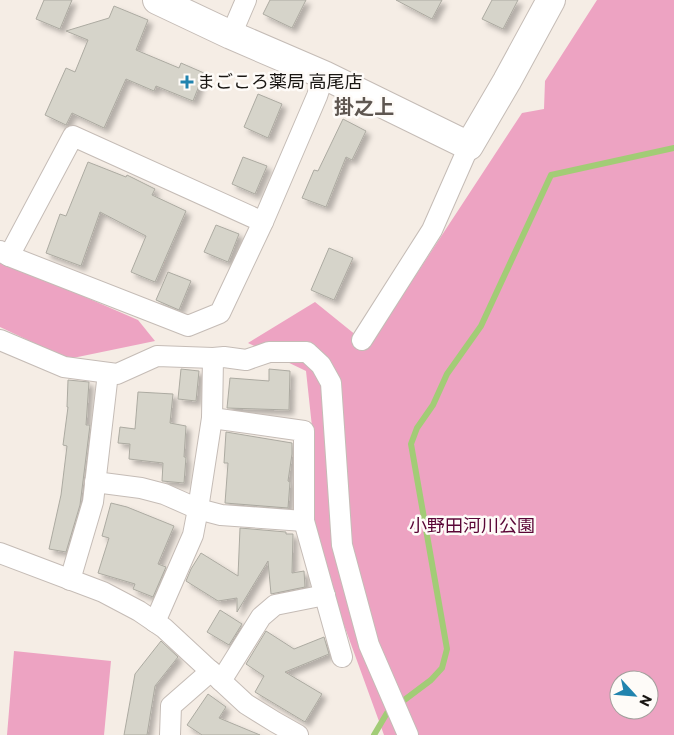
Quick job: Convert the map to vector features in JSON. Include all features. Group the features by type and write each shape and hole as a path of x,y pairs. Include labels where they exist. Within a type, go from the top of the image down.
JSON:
{"street":[{"path":"156,0 324,75 469,146"},
{"path":"231,35 246,0"},
{"path":"362,340 432,230 469,146 552,0"},
{"path":"263,222 73,136 4,253 188,326 220,313 263,222 317,96 324,75"},
{"path":"0,340 64,367 117,374 157,356 224,357 246,360 269,352 307,352 322,365 332,383 342,545 368,645 408,735"},
{"path":"155,622 193,535 212,418 213,358"},
{"path":"70,580 93,502 108,373"},
{"path":"212,418 304,431 304,521 342,657"},
{"path":"95,482 141,488 164,494 198,509 221,515 304,521"},
{"path":"0,554 103,592 139,610 164,628 246,704 298,735"},
{"path":"170,735 171,706 216,676 261,617 275,605 325,595"}],"green space":[{"name":"小野田河川公園","path":"597,0 674,0 674,735 384,735 328,581 311,519 313,436 306,371 248,343 315,302 362,340 404,293 522,113 544,109 545,81"},
{"path":"0,260 138,320 155,341 68,359 0,327"},
{"path":"14,651 111,661 104,735 7,735"}],"building":[{"path":"44,0 72,0 60,29 36,19"},
{"path":"270,0 306,0 292,28 263,14"},
{"path":"396,0 442,0 432,19"},
{"path":"492,0 518,0 503,29 482,19"},
{"path":"114,6 148,20 136,50 179,68 181,63 204,73 193,101 156,86 154,91 126,79 104,128 72,113 66,125 45,115 66,68 75,72 88,40 66,31 109,18"},
{"path":"258,94 282,104 268,138 244,127"},
{"path":"343,119 366,131 352,160 346,157 326,207 302,198 314,170 318,171"},
{"path":"243,157 267,166 255,194 232,184"},
{"path":"88,162 126,177 127,175 155,189 152,195 186,211 155,282 131,272 146,236 100,212 81,266 46,253 60,214 66,216"},
{"path":"216,225 239,234 228,262 204,252"},
{"path":"329,248 353,258 334,300 311,290"},
{"path":"168,272 191,281 179,310 156,300"},
{"path":"181,369 199,371 196,401 178,399"},
{"path":"269,369 290,371 289,410 227,408 230,378 269,381"},
{"path":"68,380 89,382 86,425 90,425 80,505 66,552 49,549 61,495 67,446 63,445 68,407"},
{"path":"138,392 173,394 170,423 186,426 184,483 162,481 163,463 129,459 130,444 118,443 120,427 135,429"},
{"path":"226,432 292,443 288,481 290,482 288,508 225,503 228,463 224,463"},
{"path":"111,503 127,507 174,526 158,564 166,567 153,597 133,589 135,584 98,573 109,538 102,536"},
{"path":"240,528 293,534 292,573 304,571 305,587 271,594 268,561 237,612 237,598 218,601 186,581 201,553 238,576"},
{"path":"220,610 242,624 229,645 207,632"},
{"path":"266,631 294,649 324,637 329,654 285,672 322,694 305,722 255,692 264,676 246,664"},
{"path":"161,641 178,657 155,686 147,735 124,735 135,674"},
{"path":"208,694 226,707 219,718 260,735 202,735 187,725"}],"waterway":[{"path":"374,735 387,713 431,680 442,668 447,649 411,444 417,428 433,405 447,374 481,326 551,175 674,148"}],"place":[{"name":"まごころ薬局 高尾店","path":"187,82"}],"district":[{"name":"掛之上","path":"364,107"}]}
